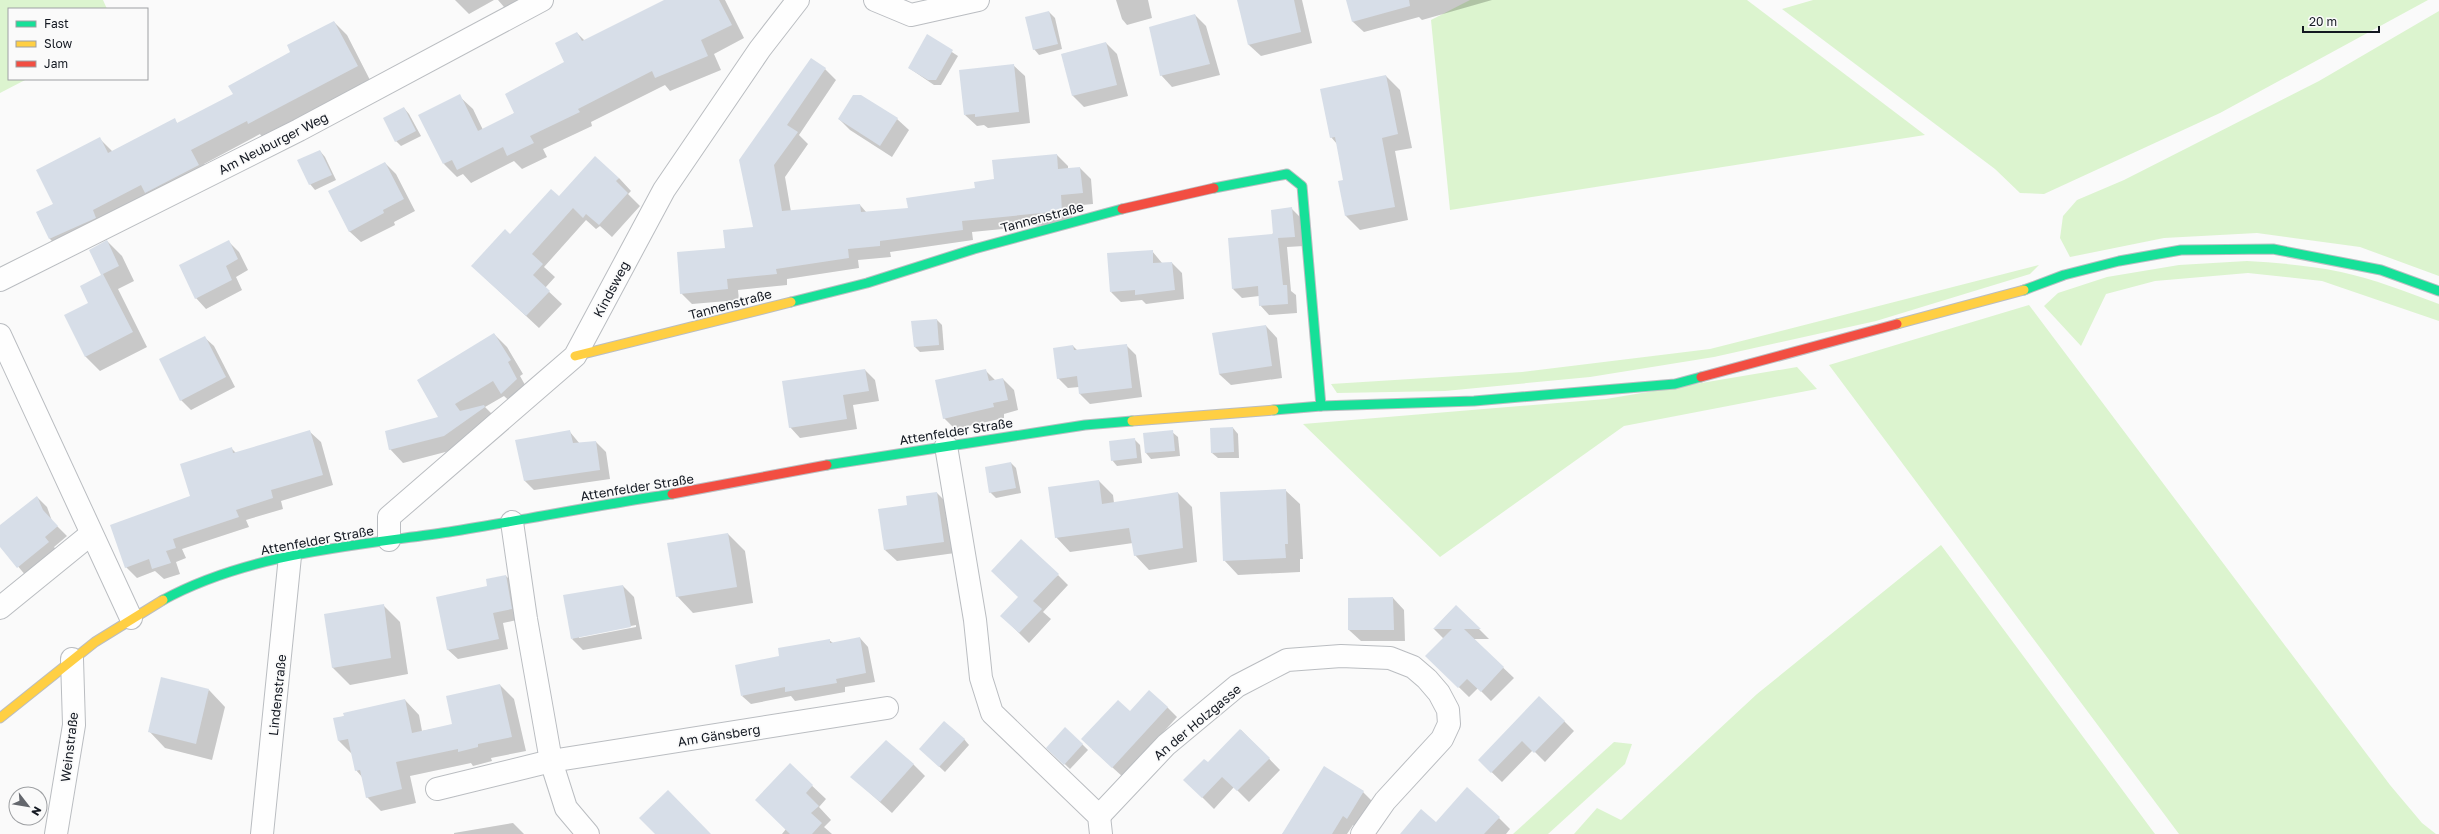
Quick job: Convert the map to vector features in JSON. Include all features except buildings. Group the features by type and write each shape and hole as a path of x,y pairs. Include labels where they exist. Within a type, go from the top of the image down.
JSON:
{"street":[{"name":"Am Neuburger Weg","path":"0,280 299,130 542,0"},
{"name":"Kindsweg","path":"389,540 390,517 575,356 664,190 760,49 798,0"},
{"path":"875,0 912,15 978,0"},
{"name":"Tannenstraße","path":"575,356 867,283 974,249 1155,200 1287,174 1302,186 1312,282 1321,406"},
{"name":"Attenfelder Straße","path":"0,718 72,659 131,618 200,582 262,562 290,556 512,522 594,506 704,489 866,458 1085,425 1321,406 1474,401 1675,384 2022,291 2064,275 2119,261 2181,250 2273,249 2381,270 2439,291"},
{"path":"0,334 131,618"},
{"name":"An der Holzgasse","path":"946,446 976,620 981,678 992,713 1100,825 1166,745 1237,686 1287,660 1341,656 1390,658 1413,667 1439,692 1448,710 1449,724 1442,739 1385,801 1362,834"},
{"path":"512,522 526,619 551,761 566,808 588,834"},
{"path":"0,608 91,534"},
{"name":"Lindenstraße","path":"262,834 290,556"},
{"name":"Weinstraße","path":"56,834 74,725 72,659"},
{"name":"Am Gänsberg","path":"437,789 551,761 887,708"}],"green space":[{"path":"0,0 103,0 107,8 8,8 8,80 25,80 0,93"},
{"path":"1470,0 1747,0 1925,135 1450,210 1431,20"},
{"path":"1813,0 2428,0 2220,113 2044,194 2020,193 1995,169 1782,9"},
{"path":"2439,11 2439,276 2360,247 2257,233 2164,238 2070,257 2060,238 2063,216 2077,200 2124,180 2319,81"},
{"path":"2247,261 2317,268 2341,272 2378,282 2439,304 2439,321 2322,281 2248,273 2155,281 2106,294 2081,346 2044,306 2058,293 2107,277 2179,265"},
{"path":"2039,265 2030,274 1876,321 1714,357 1590,377 1445,391 1337,393 1331,384 1522,372 1710,349"},
{"path":"2029,305 2390,785 2422,823 2436,834 2179,834 1829,365"},
{"path":"1797,367 1817,389 1624,426 1440,557 1303,424 1606,399"},
{"path":"1941,545 2155,834 1574,834 1597,808 1621,820 1757,694"},
{"path":"1614,742 1632,744 1625,764 1548,834 1513,834"}],"traffic: fast":[{"path":"1214,188 1287,174 1302,186 1321,406"},
{"path":"791,302 867,283 974,249 1122,209"},
{"path":"2024,290 2064,275 2119,261 2181,250 2273,249 2381,270 2439,291"},
{"path":"1274,410 1321,406 1474,401 1675,384 1701,377"},
{"path":"827,465 1085,425 1132,421"},
{"path":"163,600 196,584 230,572 302,554 339,547 449,532 672,494"}],"traffic: slow":[{"path":"1897,324 2024,290"},
{"path":"575,356 791,302"},
{"path":"1132,421 1274,410"},
{"path":"0,718 95,642 163,600"}],"traffic: jam":[{"path":"1122,209 1214,188"},
{"path":"1701,377 1897,324"},
{"path":"672,494 827,465"}]}
